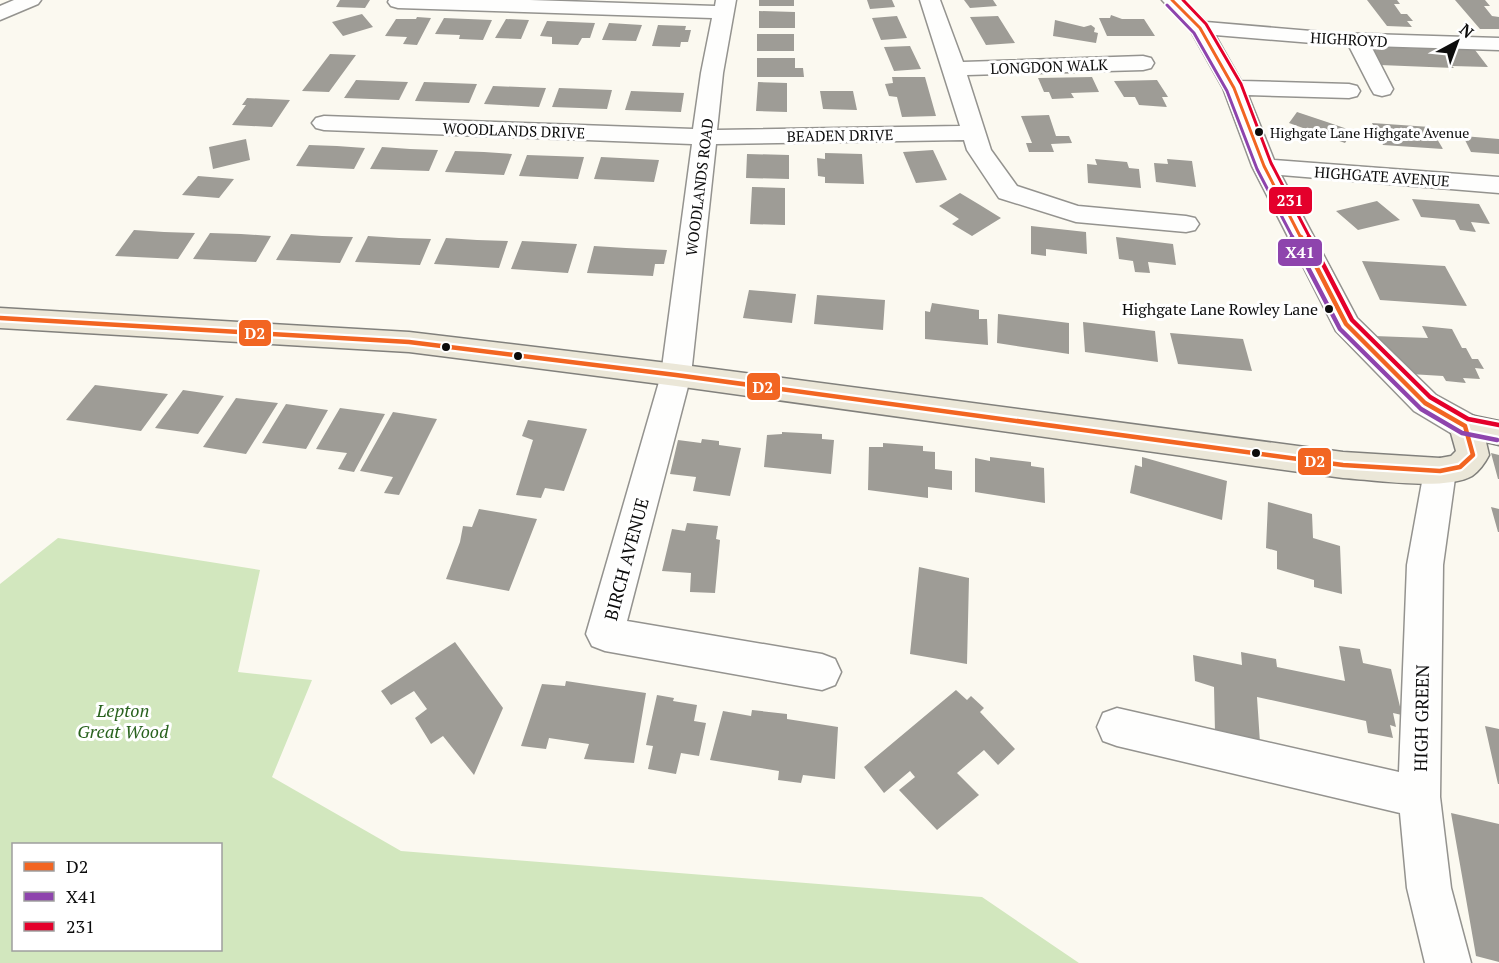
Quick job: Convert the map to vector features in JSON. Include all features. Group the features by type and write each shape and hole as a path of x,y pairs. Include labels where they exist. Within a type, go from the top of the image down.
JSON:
{"main road":[{"path":"0,318 409,342 676,375 1343,465 1440,471 1461,467 1473,455 1465,426 1499,433"}],"street":[{"path":"0,14 31,0"},
{"path":"930,0 979,150 1008,192 1076,214 1186,224"},
{"path":"1172,0 1200,28 1234,88 1264,166 1346,324 1425,403 1465,426"},
{"path":"398,2 725,6"},
{"name":"WOODLANDS ROAD","path":"676,375 712,73 725,6"},
{"name":"HIGHROYD","path":"1200,28 1357,40 1490,44"},
{"path":"1357,40 1382,89"},
{"path":"1490,44 1499,68"},
{"name":"LONGDON WALK","path":"954,69 1143,63"},
{"path":"1234,88 1349,91"},
{"name":"WOODLANDS DRIVE","path":"324,123 704,137"},
{"name":"BEADEN DRIVE","path":"704,137 975,133"},
{"name":"HIGHGATE AVENUE","path":"1264,166 1499,185"},
{"name":"BIRCH AVENUE","path":"676,375 605,634 822,672"},
{"name":"HIGH GREEN","path":"1440,471 1425,565 1419,797 1429,888 1448,963"},
{"path":"1117,727 1419,797"}],"green space":[{"name":"Lepton Great Wood","path":"58,538 260,570 238,672 312,680 272,777 401,851 982,897 1079,963 0,963 0,584"}],"building":[{"path":"340,0 370,0 365,8 336,7"},
{"path":"759,0 794,0 794,6 759,6"},
{"path":"867,0 892,0 895,7 870,9"},
{"path":"964,0 993,0 997,6 970,8"},
{"path":"1367,0 1397,0 1400,4 1394,4 1401,14 1407,14 1413,21 1407,21 1412,27 1387,26"},
{"path":"1455,0 1485,0 1490,6 1484,6 1492,16 1499,17 1499,29 1480,29"},
{"path":"759,11 795,12 795,28 759,28"},
{"path":"362,14 373,27 343,36 332,22"},
{"path":"1111,15 1122,19 1144,19 1155,36 1107,36 1099,18 1110,18"},
{"path":"897,16 907,38 881,40 872,18"},
{"path":"998,16 1015,43 986,45 970,17"},
{"path":"417,17 431,18 417,45 403,44 407,37 385,36 396,19 416,19"},
{"path":"444,18 492,20 483,40 459,39 460,35 435,34"},
{"path":"506,19 529,20 521,39 495,38"},
{"path":"1055,20 1084,27 1091,25 1095,28 1094,32 1098,33 1096,43 1053,36"},
{"path":"547,21 595,23 590,38 582,38 578,45 552,44 552,37 540,36"},
{"path":"609,23 642,25 636,41 602,40"},
{"path":"658,25 686,26 685,30 691,30 688,42 681,42 680,47 652,46"},
{"path":"757,34 794,34 794,51 757,51"},
{"path":"910,46 921,69 894,71 884,47"},
{"path":"1370,47 1475,50 1488,67 1380,65"},
{"path":"330,54 356,55 329,92 302,91"},
{"path":"757,58 795,58 795,68 803,68 804,77 757,77"},
{"path":"892,77 925,77 936,116 902,117 897,97 889,96 885,84 893,83"},
{"path":"1092,77 1099,92 1071,93 1074,98 1052,99 1049,92 1044,92 1038,78"},
{"path":"356,80 408,82 399,100 344,98"},
{"path":"1157,80 1168,97 1162,97 1167,107 1139,105 1135,97 1124,97 1114,81"},
{"path":"424,82 477,84 469,103 415,101"},
{"path":"758,82 787,83 787,112 756,111"},
{"path":"493,86 546,88 539,107 484,104"},
{"path":"559,88 612,90 607,109 552,107"},
{"path":"631,91 684,93 681,112 625,110"},
{"path":"820,91 853,91 857,110 823,109"},
{"path":"247,98 290,100 272,127 232,125 246,105 242,105"},
{"path":"1297,112 1353,131 1345,143 1289,123"},
{"path":"1049,115 1056,136 1069,136 1072,143 1051,144 1054,152 1029,152 1026,143 1032,143 1021,116"},
{"path":"1372,123 1430,127 1443,149 1383,145"},
{"path":"1463,136 1499,139 1499,154 1471,152"},
{"path":"246,139 250,160 213,169 209,147"},
{"path":"309,145 365,148 354,169 296,166"},
{"path":"382,147 438,150 429,171 370,169"},
{"path":"933,150 947,180 916,183 903,152"},
{"path":"455,151 512,154 504,175 445,172"},
{"path":"825,153 862,154 864,184 825,183 825,177 818,176 817,158 825,159"},
{"path":"747,154 789,155 789,179 746,178"},
{"path":"527,155 584,157 578,179 519,176"},
{"path":"601,157 659,160 654,182 594,179"},
{"path":"1095,159 1127,162 1129,168 1139,169 1141,188 1088,183 1087,164 1097,165"},
{"path":"1167,159 1192,161 1196,187 1156,182 1154,163 1168,164"},
{"path":"198,176 234,179 219,198 182,195"},
{"path":"752,187 785,188 785,225 750,224"},
{"path":"960,193 1001,218 972,236 952,224 959,219 939,206"},
{"path":"1412,199 1479,204 1490,224 1471,222 1476,232 1460,230 1455,220 1421,217"},
{"path":"1377,201 1400,220 1358,230 1336,211"},
{"path":"1031,226 1086,232 1087,254 1046,249 1046,256 1031,254"},
{"path":"134,230 195,233 178,259 115,256"},
{"path":"210,233 271,236 256,262 193,259"},
{"path":"291,234 353,237 340,263 276,260"},
{"path":"368,236 431,239 420,265 355,262"},
{"path":"1116,237 1173,244 1176,265 1148,262 1150,273 1135,272 1133,261 1119,259"},
{"path":"446,238 508,241 499,268 434,264"},
{"path":"522,241 577,244 568,273 511,269"},
{"path":"594,246 667,250 664,264 655,264 653,276 587,273"},
{"path":"1362,261 1445,266 1467,306 1380,300"},
{"path":"749,290 796,294 792,323 743,318"},
{"path":"817,295 885,300 883,330 814,324"},
{"path":"932,303 979,310 979,319 987,319 988,345 925,339 925,311 930,312"},
{"path":"998,314 1069,323 1069,354 997,343"},
{"path":"1083,322 1155,331 1158,362 1085,352"},
{"path":"1422,326 1452,329 1462,348 1466,348 1472,359 1478,359 1484,369 1475,368 1480,379 1463,378 1466,383 1446,381 1443,376 1410,374 1374,336 1428,338"},
{"path":"1170,333 1243,339 1252,371 1178,364"},
{"path":"95,385 168,394 141,431 66,420"},
{"path":"183,390 224,396 198,434 155,428"},
{"path":"236,398 278,403 246,454 203,447"},
{"path":"286,404 328,410 306,449 262,443"},
{"path":"340,408 385,414 354,472 338,469 347,453 316,449"},
{"path":"393,412 437,419 399,495 384,493 393,477 360,471"},
{"path":"528,420 587,429 564,491 545,488 541,498 516,495 533,440 522,436"},
{"path":"782,432 822,434 822,439 834,440 831,474 764,467 767,435 782,434"},
{"path":"702,439 719,441 719,445 741,448 730,496 693,491 696,477 670,474 678,440 701,443"},
{"path":"883,443 923,446 923,451 935,452 935,469 952,471 952,490 928,487 928,498 868,490 869,447 883,447"},
{"path":"1491,453 1499,455 1499,479 1498,479"},
{"path":"990,457 1031,462 1031,466 1044,468 1045,503 975,492 975,458 990,461"},
{"path":"1142,457 1227,481 1222,520 1130,493 1135,465 1142,467"},
{"path":"1268,502 1312,514 1313,538 1340,546 1342,594 1314,587 1314,580 1277,569 1277,551 1266,548"},
{"path":"1491,507 1499,509 1499,532 1498,532"},
{"path":"479,509 537,519 509,591 446,579 460,542 463,526 472,527"},
{"path":"687,523 718,526 716,539 720,540 715,593 690,592 691,573 662,571 672,529 685,531"},
{"path":"919,567 969,578 967,664 910,654"},
{"path":"455,642 503,708 474,775 443,736 431,744 415,718 427,709 414,691 391,705 381,691"},
{"path":"1339,646 1360,649 1363,663 1391,669 1402,715 1393,713 1396,727 1390,725 1393,738 1368,733 1366,721 1257,697 1260,743 1215,732 1214,687 1195,681 1193,655 1242,665 1241,652 1276,659 1277,667 1345,681"},
{"path":"566,681 646,693 634,763 584,759 589,744 549,738 546,749 521,746 542,684 565,686"},
{"path":"956,690 967,700 971,696 984,708 980,712 1015,749 998,765 984,750 957,773 979,795 937,830 899,790 915,777 910,771 884,793 864,767"},
{"path":"657,695 674,698 673,701 697,705 694,721 706,723 699,756 681,753 676,774 648,769 653,746 646,745"},
{"path":"752,710 787,714 787,719 838,727 835,779 803,775 801,783 778,780 779,771 710,760 723,711 751,716"},
{"path":"1485,726 1499,729 1499,784 1498,784"},
{"path":"1451,813 1499,824 1499,962 1476,956"}],"transit line":[{"name":"D2","path":"0,318 409,342 676,375 1343,465 1440,471 1460,467 1473,455 1465,426 1425,403 1346,324 1264,166 1234,88 1200,28 1172,0"},
{"name":"231","path":"1183,0 1206,24 1241,84 1271,163 1352,320 1430,397 1468,419 1499,425"},
{"name":"X41","path":"1167,5 1194,33 1227,91 1257,169 1340,329 1421,409 1462,433 1497,440"}],"place":[{"name":"Highgate Lane Highgate Avenue","path":"1259,132"},
{"name":"Highgate Lane Rowley Lane","path":"1329,309"}]}
